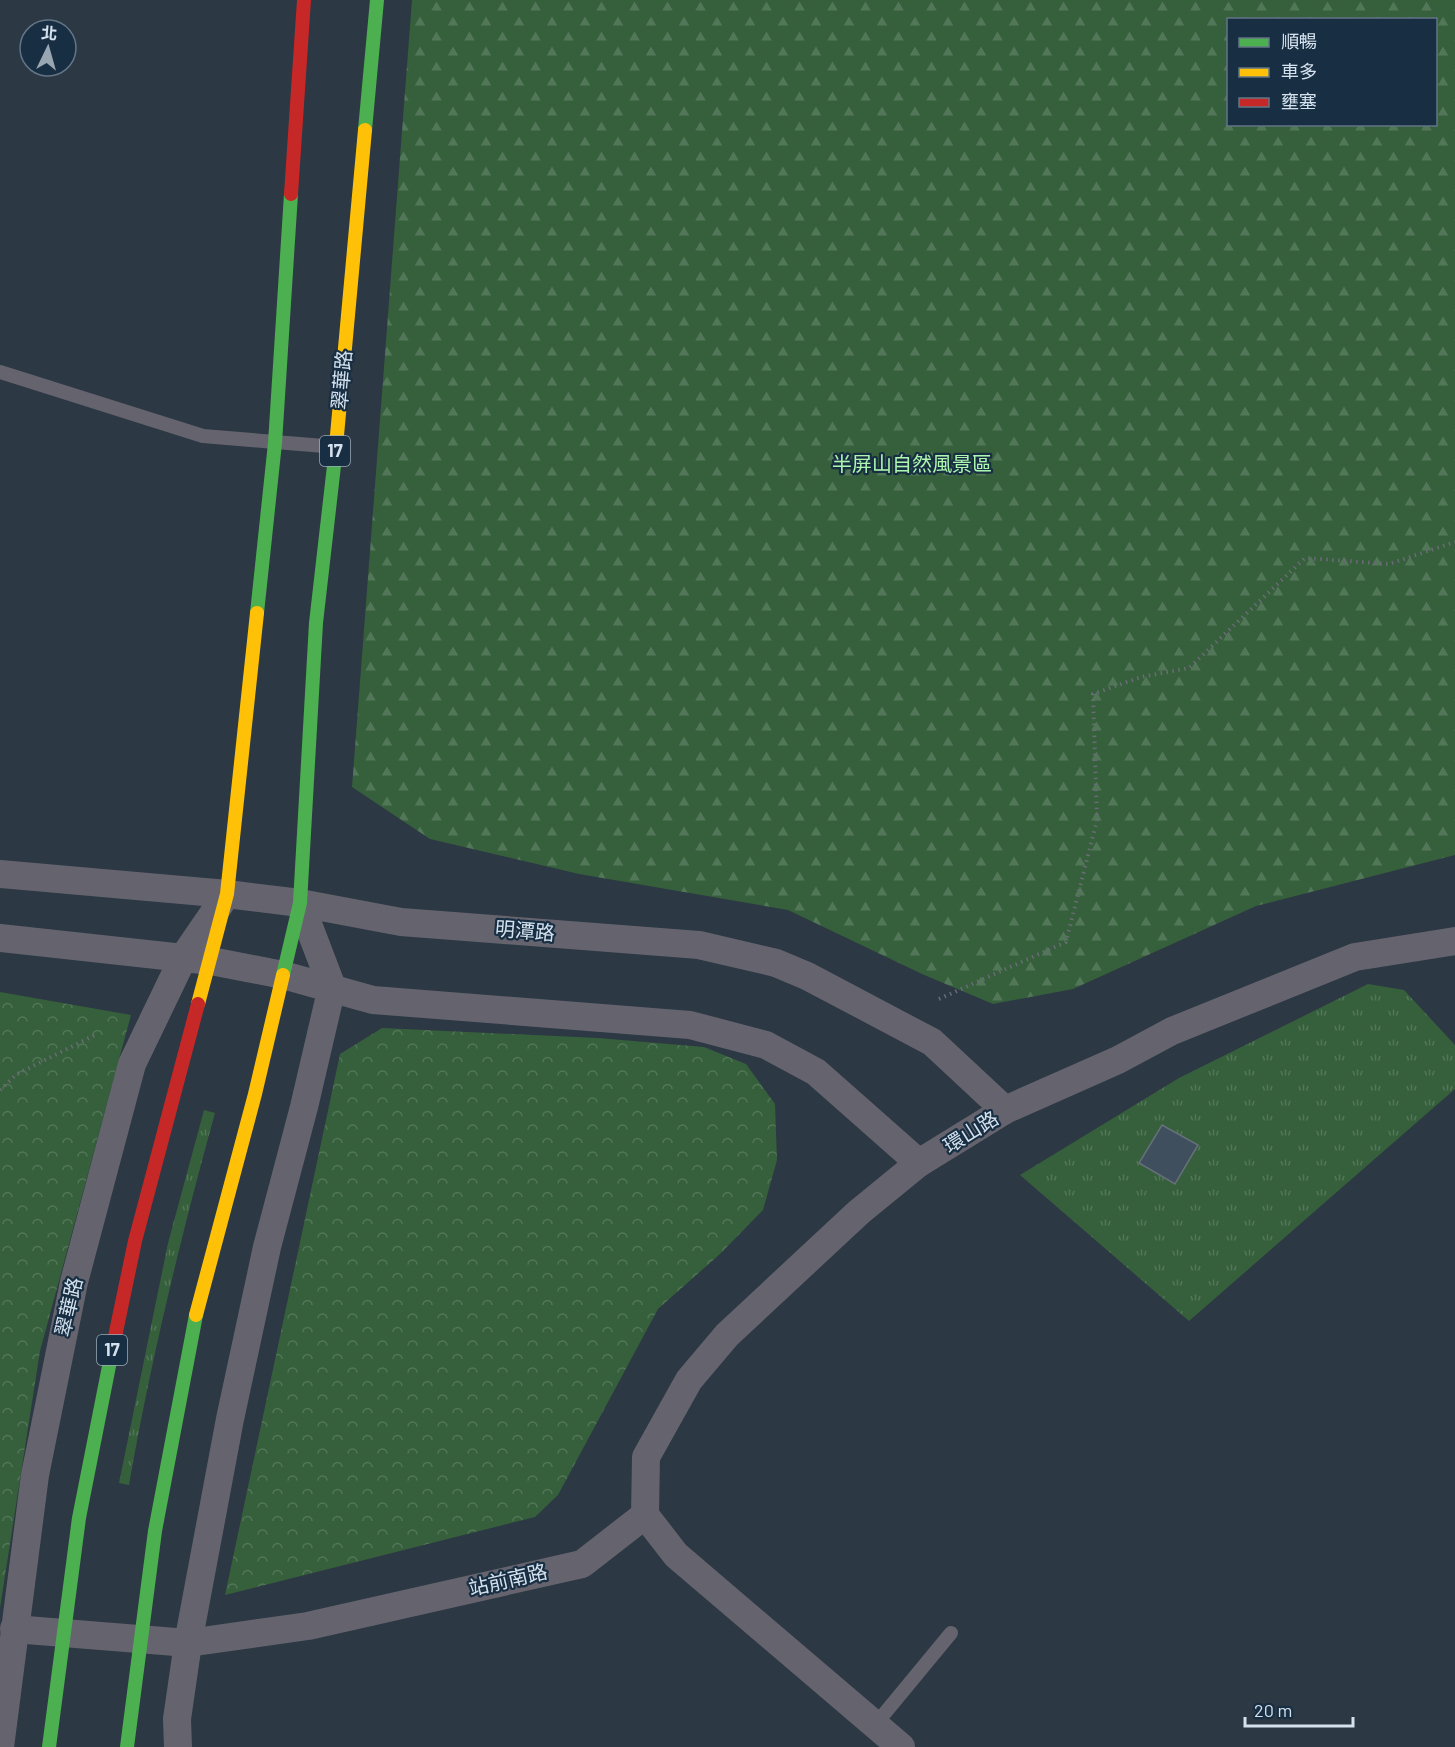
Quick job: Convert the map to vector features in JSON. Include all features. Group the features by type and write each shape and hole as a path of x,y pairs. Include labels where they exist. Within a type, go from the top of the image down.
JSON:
{"main road":[{"name":"翠華路","path":"50,1747 85,1486 135,1241 227,894 275,443 297,74 304,0"},
{"name":"翠華路","path":"128,1747 168,1451 190,1336 284,975 300,903 316,623 336,447 377,0"}],"street":[{"name":"明潭路","path":"0,874 227,894 300,903 401,922 699,945 776,963 807,976 932,1042 1005,1110"},
{"name":"翠華路","path":"0,1747 39,1452 74,1282 132,1064 183,957 227,894"},
{"name":"翠華路","path":"300,903 332,987"},
{"path":"0,938 211,961 284,975 373,1000 690,1025 766,1045 816,1071 919,1163"},
{"name":"環山路","path":"645,1515 646,1457 689,1380 727,1335 859,1212 919,1163 1005,1110 1118,1060 1172,1031 1355,957 1455,941"},
{"path":"178,1747 177,1719 188,1643 230,1419 264,1258 304,1107 332,987"},
{"path":"645,1515 676,1555 901,1747"},
{"name":"站前南路","path":"14,1629 188,1643 308,1626 582,1564 645,1515"},
{"path":"177,1719 191,1747"}],"lane":[{"path":"288,10 297,74"},
{"path":"0,372 203,436 336,447"},
{"path":"875,1725 951,1633"}],"path":[{"path":"939,999 1066,942 1097,820 1093,694 1141,677 1189,668 1305,558 1389,564 1455,542"},
{"path":"0,1090 17,1074 97,1034"}],"green space":[{"name":"半屏山自然風景區","path":"412,0 1455,0 1455,855 1256,906 1073,989 993,1004 922,974 788,910 579,874 430,839 352,787"},
{"path":"1368,984 1404,990 1455,1045 1455,1089 1189,1321 1020,1175 1179,1078"},
{"path":"0,992 131,1015 40,1351 0,1608"},
{"path":"382,1028 598,1038 704,1047 746,1064 775,1104 777,1160 763,1210 720,1254 658,1309 558,1495 535,1517 225,1595 340,1054"},
{"path":"204,1110 215,1113 168,1298 129,1485 119,1483 168,1243"}],"building":[{"path":"1162,1125 1198,1145 1175,1184 1139,1163"}],"traffic: fast":[{"path":"365,130 377,0"},
{"path":"257,613 275,443 291,194"},
{"path":"283,975 300,903 316,623 335,457"},
{"path":"127,1747 155,1531 196,1315"},
{"path":"49,1747 79,1518 112,1351"}],"traffic: slow":[{"path":"335,457 365,130"},
{"path":"198,1004 227,894 257,613"},
{"path":"196,1315 255,1094 283,975"}],"traffic: jam":[{"path":"291,194 304,0"},
{"path":"112,1351 135,1241 198,1004"}]}
